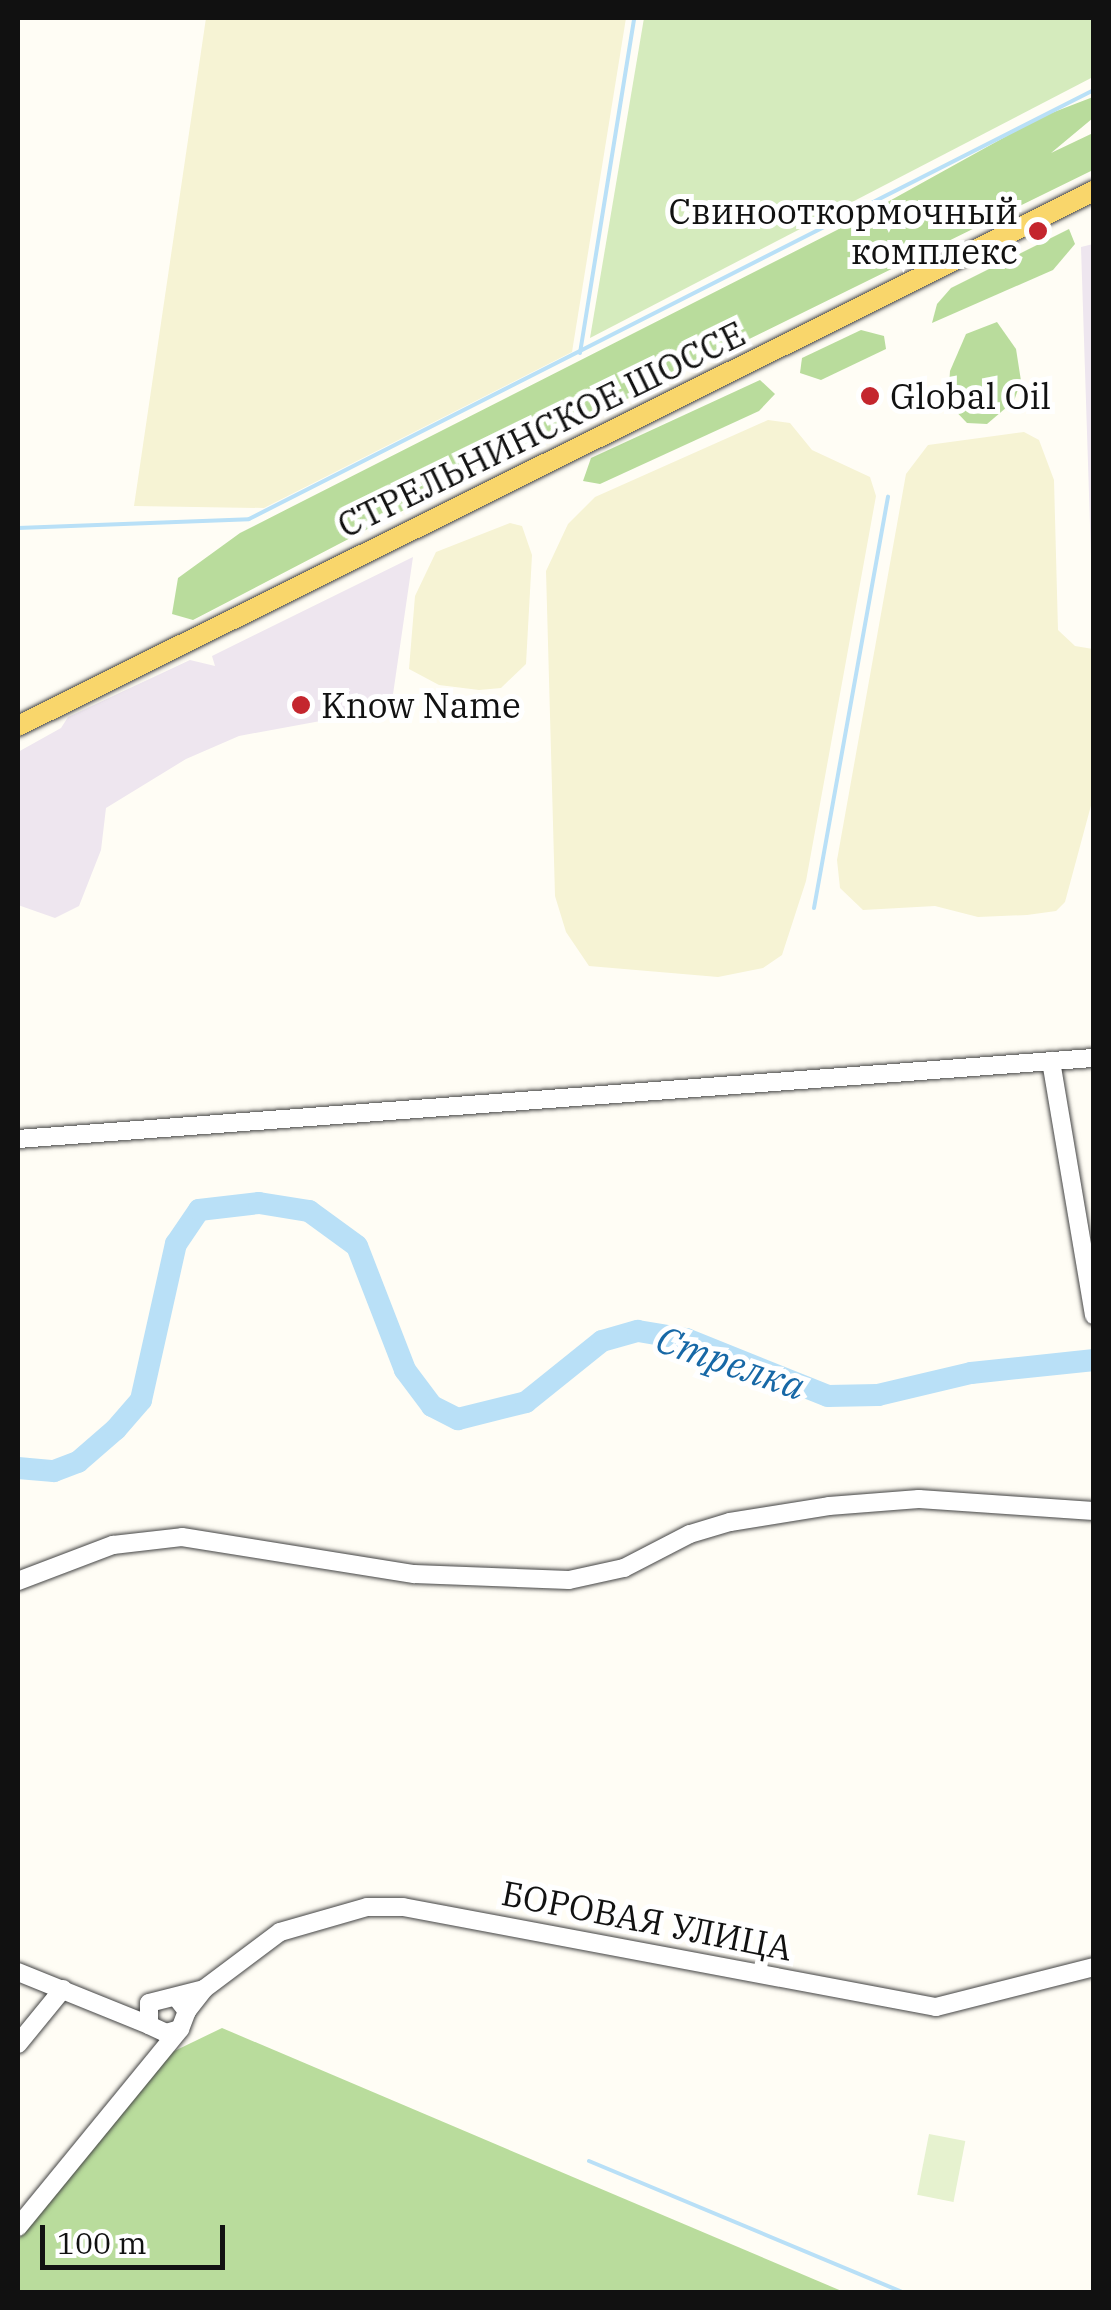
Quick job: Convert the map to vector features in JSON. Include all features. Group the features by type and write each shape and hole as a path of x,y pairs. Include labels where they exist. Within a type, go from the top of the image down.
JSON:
{"main road":[{"name":"СТРЕЛЬНИНСКОЕ ШОССЕ","path":"18,726 1094,191"}],"street":[{"path":"18,1139 1094,1058"},
{"path":"1051,1061 1094,1315"},
{"path":"18,1581 113,1545 182,1538 396,1572 569,1580 624,1568 717,1526 829,1506 950,1500 1094,1511"},
{"name":"БОРОВАЯ УЛИЦА","path":"108,2005 182,2004 280,1932 335,1914 384,1907 936,2007 1094,1967"},
{"path":"18,1972 108,2005 158,2033 180,2029 182,2004"},
{"path":"18,2044 62,1989"},
{"path":"149,2003 158,2033"},
{"path":"18,2226 158,2033"}],"shaded area":[{"path":"206,18 626,18 572,352 264,508 134,506"},
{"path":"1094,244 1093,618 1081,247"},
{"path":"768,420 790,423 812,450 870,477 876,496 806,881 782,955 763,968 718,977 589,966 566,932 555,896 546,571 568,524 595,497"},
{"path":"1024,432 1039,440 1054,480 1058,630 1075,646 1093,649 1093,798 1065,902 1056,911 978,917 935,906 863,910 840,888 837,860 906,474 928,445"},
{"path":"510,523 522,526 532,555 526,664 501,688 479,690 439,685 409,669 415,596 436,552"},
{"path":"413,557 391,708 239,736 186,759 106,808 101,850 79,906 55,918 18,905 18,752 61,728 68,717 190,660 215,666 212,656"}],"green space":[{"path":"644,18 1093,18 1093,77 590,338"},
{"path":"1093,97 1093,118 1051,153 1093,133 1093,170 456,483 193,620 172,614 178,578 240,533 837,230 1041,117"},
{"path":"1069,229 1075,244 1053,270 932,323 937,304 951,288"},
{"path":"997,322 1016,349 1021,381 1014,401 987,424 967,423 948,403 950,371 966,334"},
{"path":"861,330 884,336 886,349 821,380 800,373 802,358"},
{"path":"760,380 775,394 759,411 600,484 583,481 591,458"},
{"path":"222,2028 844,2292 18,2292 18,2240 162,2057"},
{"path":"929,2134 965,2141 953,2202 917,2195"}],"waterway":[{"path":"580,353 634,18"},
{"path":"18,528 249,519 1094,90"},
{"path":"814,908 888,497"},
{"name":"Стрелка","path":"18,1468 54,1471 78,1462 116,1429 141,1400 176,1244 199,1210 259,1203 309,1211 357,1246 405,1370 432,1406 458,1419 526,1402 602,1341 638,1331 686,1339 828,1396 878,1395 971,1373 1094,1360"},
{"path":"589,2161 902,2292"}],"place":[{"name":"Свинооткормочный комплекс","path":"1038,231"},
{"name":"Global Oil","path":"870,396"},
{"name":"Know Name","path":"301,705"}]}
